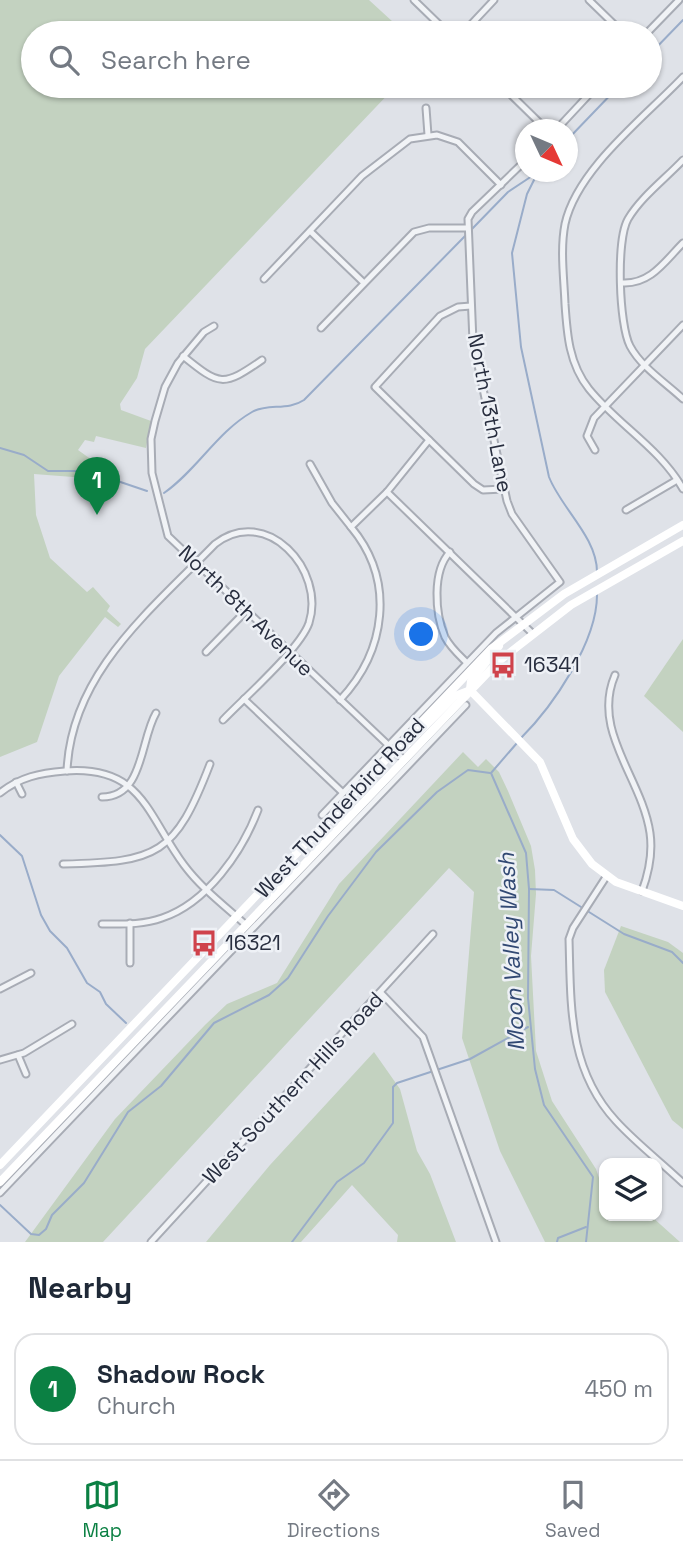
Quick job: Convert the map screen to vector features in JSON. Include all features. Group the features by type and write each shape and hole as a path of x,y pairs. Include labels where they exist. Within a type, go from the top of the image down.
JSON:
{"main road":[{"name":"West Thunderbird Road","path":"0,1165 256,898 390,748 504,637 590,578 683,525"},
{"name":"West Thunderbird Road","path":"0,1182 43,1144 146,1030 246,925 267,908 402,759 444,723 470,690 532,633 604,586 683,541"},
{"path":"621,561 628,573"},
{"path":"470,690 471,681 504,637"},
{"path":"390,748 403,748 456,696 470,690"},
{"path":"470,690 540,762 576,844 606,877 683,906"},
{"path":"256,898 267,908"},
{"path":"138,1021 146,1030"}],"street":[{"path":"414,0 436,21"},
{"path":"474,21 494,0"},
{"path":"589,0 611,21"},
{"path":"658,21 677,1"},
{"path":"683,77 589,175 573,202 566,222 563,257 568,342 581,377 605,405 659,456 683,489"},
{"path":"514,98 536,119"},
{"path":"566,119 584,98"},
{"path":"426,108 428,135"},
{"path":"264,279 381,160 410,139 428,135 444,137 461,145 501,185"},
{"path":"683,160 628,220 621,246 626,337 645,364 683,399"},
{"path":"321,328 414,232 429,228 467,229 472,212 515,171"},
{"name":"North 13th Lane","path":"467,229 473,342 503,489 512,514 560,582"},
{"path":"310,231 364,284"},
{"path":"623,283 649,277 683,243"},
{"path":"471,306 457,307 440,316 374,387 479,488 503,489"},
{"path":"595,450 587,436 594,418 683,325"},
{"name":"North 8th Avenue","path":"214,326 204,331 183,356 161,398 151,456 169,536 402,759"},
{"path":"183,356 214,380 221,382 236,378 262,360"},
{"path":"351,527 387,492 429,440"},
{"path":"310,464 332,503 366,547 375,568 379,630 368,661 340,700"},
{"path":"625,510 677,480"},
{"path":"387,492 532,633"},
{"path":"67,771 74,724 91,681 112,653 223,538 243,530 264,532 283,544 299,565 311,595 309,624 288,652 223,720"},
{"path":"450,552 438,569 441,622 446,638 467,663"},
{"name":"West Thunderbird Road","path":"322,815 390,748 467,663 516,615 560,582"},
{"path":"206,652 246,611"},
{"path":"615,675 608,695 608,719 635,784 650,833 652,853 642,891"},
{"path":"244,699 343,793"},
{"name":"West Thunderbird Road","path":"0,1194 43,1144 267,908 444,723 466,705"},
{"path":"102,797 115,796 128,785 136,772 156,713"},
{"path":"63,864 120,863 149,853 169,839 194,807 210,764"},
{"path":"0,793 16,782 35,775 67,771 94,771 128,785 147,802 184,865 246,925"},
{"path":"16,782 22,794"},
{"path":"102,924 130,923 173,914 206,888 236,853 258,810"},
{"path":"606,877 573,928 569,939 572,1026 578,1059 590,1087 606,1110 683,1183"},
{"path":"130,923 130,963"},
{"name":"West Southern Hills Road","path":"151,1242 433,934"},
{"path":"0,989 31,973"},
{"path":"381,993 423,1037 496,1242"},
{"path":"0,1060 18,1055 72,1024"},
{"path":"18,1055 26,1073"},
{"path":"32,1133 43,1144"}],"green space":[{"path":"0,0 369,0 392,21 21,21 21,98 385,98 145,349 137,378 120,404 121,410 151,421 146,448 96,436 94,442 85,440 78,450 92,460 91,465 105,467 102,489 91,506 86,478 34,474 36,515 50,558 87,592 93,587 110,606 107,611 121,624 118,627 105,617 59,676 37,742 0,757"},
{"path":"683,639 683,732 644,696"},
{"path":"463,752 478,767 486,759 499,772 531,846 535,870 536,894 531,956 536,1051 552,1101 596,1169 599,1178 599,1221 657,1221 680,1242 545,1242 500,1151 462,1038 474,892 449,868 103,1242 25,1242 115,1119 205,1025 227,1004 277,983 339,884"},
{"path":"621,926 668,942 683,953 683,1129 672,1120 605,992 604,970"},
{"path":"374,1052 400,1089 417,1151 430,1174 456,1242 397,1242 398,1235 352,1185 301,1242 206,1242 270,1165"}],"waterway":[{"name":"Moon Valley Wash","path":"662,42 683,20"},
{"name":"Moon Valley Wash","path":"578,129 607,98"},
{"path":"471,230 508,192 523,182"},
{"name":"Moon Valley Wash","path":"533,182 527,194 512,253 521,347 549,477 585,535 595,559 597,572"},
{"path":"164,493 176,484 217,440 252,412 304,400 467,234"},
{"path":"0,448 24,455 48,471 88,471 147,491"},
{"name":"Moon Valley Wash","path":"521,738 546,709 571,672 590,633 597,595"},
{"name":"Moon Valley Wash","path":"517,743 491,773 526,853 529,889 528,998 535,1069 544,1105 593,1177 586,1242"},
{"path":"0,1205 31,1234 39,1235 46,1229 52,1215 84,1183 128,1112 161,1086 214,1023 269,995 288,978 328,916 376,852 437,792 468,770 490,773"},
{"path":"0,835 22,856 41,915 50,931 67,948 87,983 100,992 106,1004 126,1023"},
{"path":"529,889 554,890 624,934 672,952 683,963"},
{"path":"292,1242 337,1182 364,1163 393,1123 393,1087 397,1083 470,1059 528,1027"},
{"name":"Moon Valley Wash","path":"557,1242 558,1238 586,1227"}],"place":[{"name":"Shadow Rock","path":"97,515"},
{"name":"16341","path":"503,665"},
{"name":"16321","path":"204,943"}]}
